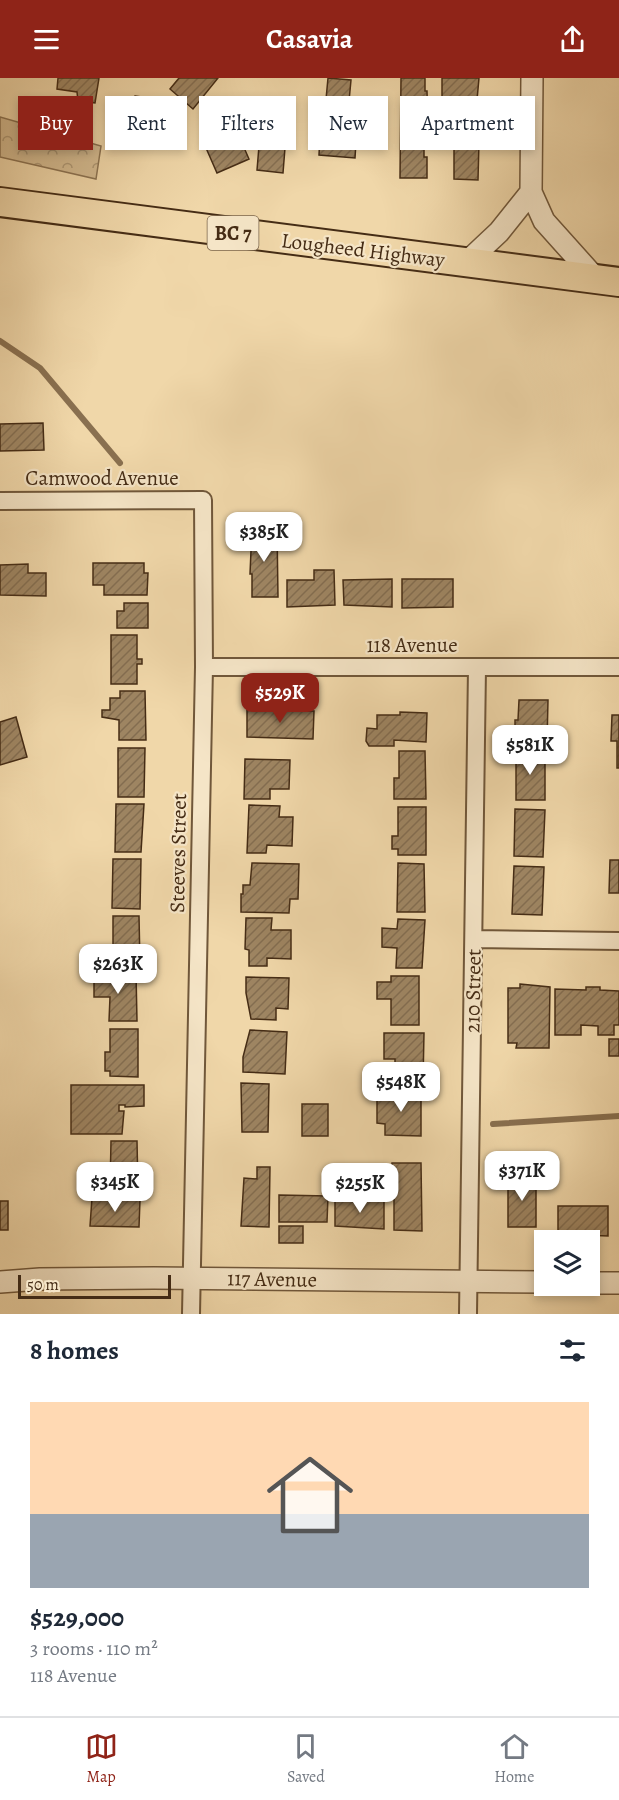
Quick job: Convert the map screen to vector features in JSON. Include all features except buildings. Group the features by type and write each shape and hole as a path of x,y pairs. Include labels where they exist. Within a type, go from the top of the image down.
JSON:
{"highway":[{"name":"Lougheed Highway","path":"0,202 608,281"}],"street":[{"path":"532,78 531,192 544,221 608,281"},
{"path":"466,263 499,232 531,192"},
{"name":"Camwood Avenue","path":"0,501 203,500"},
{"name":"Steeves Street","path":"191,1314 204,667 203,500"},
{"name":"118 Avenue","path":"204,667 619,667"},
{"name":"210 Street","path":"468,1314 477,668"},
{"path":"474,939 619,941"},
{"name":"117 Avenue","path":"0,1282 40,1279 192,1278 534,1282"},
{"path":"600,1283 619,1283"}],"green space":[{"path":"0,117 18,122 18,150 93,150 93,144 101,146 96,179 0,157"}],"waterway":[{"path":"0,341 40,368 120,463"},
{"path":"493,1124 619,1116"}]}
